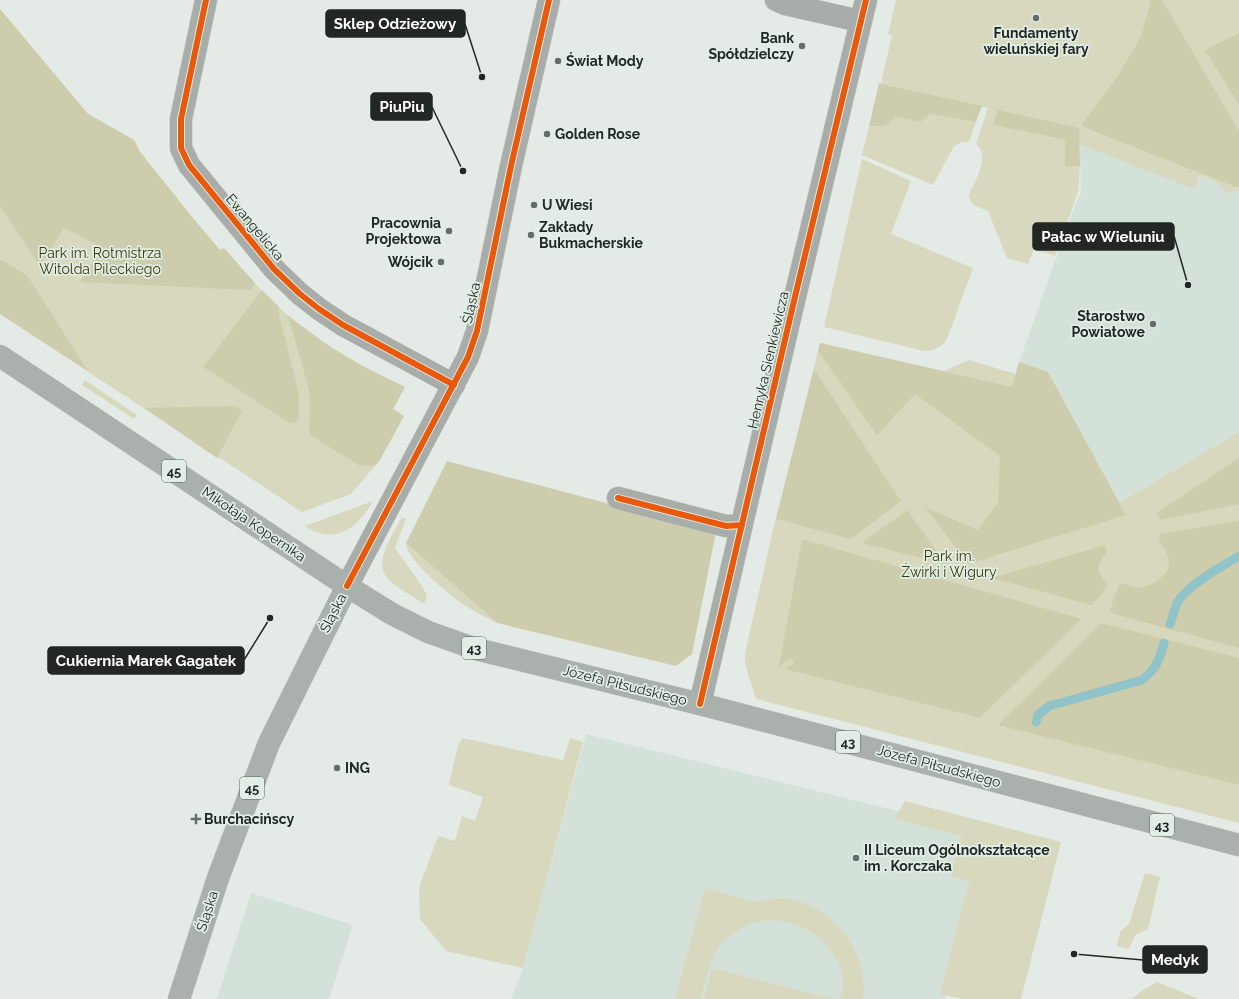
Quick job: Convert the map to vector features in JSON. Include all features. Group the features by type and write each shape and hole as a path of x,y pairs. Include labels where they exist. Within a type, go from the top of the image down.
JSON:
{"main road":[{"name":"Mikołaja Kopernika","path":"0,356 347,586"},
{"name":"Józefa Piłsudskiego","path":"347,586 392,614 428,632 476,649 700,704 1239,845"},
{"name":"Śląska","path":"179,999 218,878 269,743 347,586"}],"street":[{"name":"Ewangelicka","path":"206,0 182,119 181,148 189,165 274,269 300,294 343,325 454,385"},
{"name":"Śląska","path":"347,586 454,385 468,357 477,331 511,166 549,0"},
{"path":"776,0 785,4 860,21"},
{"name":"Henryka Sienkiewicza","path":"700,704 795,293 866,0"},
{"path":"618,498 726,526 742,525"}],"shaded area":[{"path":"1079,128 1215,181 1227,194 1237,189 1239,192 1239,432 1119,503 1048,372 1019,362 1081,192"},
{"path":"586,734 987,833 945,999 511,999 523,968"},
{"path":"251,893 353,925 329,999 217,999"}],"green space":[{"path":"896,0 1239,0 1239,192 1237,189 1227,194 1215,181 1199,175 1194,189 1079,144 1078,128 993,125 1065,140 1065,166 1080,166 1078,192 1055,256 1034,249 1028,264 1007,258 988,211 973,204 969,195 978,176 982,162 980,149 976,144 988,108 881,83 892,35 888,34"},
{"path":"1151,0 1162,0 1239,131 1239,186 1236,187 1081,126 1119,74 1141,37"},
{"name":"Park im. Rotmistrza Witolda Pileckiego","path":"0,9 88,114 134,140 140,152 220,250 224,248 271,300 316,337 374,372 405,387 393,409 404,416 380,460 351,494 302,512 0,314"},
{"path":"0,9 88,114 134,140 140,152 192,217 220,250 224,248 255,283 250,290 80,282 103,248 64,228 40,266 0,206"},
{"path":"1239,33 1239,105 1205,50"},
{"path":"879,83 982,106 976,122 930,114 921,122 894,117 887,125 869,126"},
{"path":"998,110 1079,128 1080,166 1065,166 1065,140 993,125"},
{"path":"930,114 976,122 969,142 961,142 954,146 933,185 862,155 869,126 887,125 894,117 921,122"},
{"path":"862,159 911,181 891,234 973,268 947,339 942,345 935,349 924,351 824,327"},
{"path":"0,259 26,275 30,280 88,371 0,314"},
{"path":"262,290 279,307 279,315 299,395 299,419 294,423 290,423 203,367"},
{"path":"288,316 330,347 362,366 405,387 393,409 404,416 378,463 374,465 360,466 312,436 309,432 309,389"},
{"name":"Park im. Żwirki i Wigury","path":"820,343 944,371 969,360 1016,374 1019,362 1048,372 1119,503 1239,432 1239,823 756,699 745,664 745,653 773,530"},
{"path":"820,343 1012,387 1019,362 1048,372 1126,515 968,564 925,507 978,530 998,503 1000,456 915,394 877,435 818,351"},
{"path":"814,369 901,501 851,539 776,519"},
{"path":"85,380 137,415 134,419 82,385"},
{"path":"230,406 238,408 242,411 217,458 144,408"},
{"path":"1239,458 1239,504 1160,520 1157,513"},
{"path":"447,461 716,532 692,654 676,666 497,623 406,543"},
{"path":"373,501 360,519 345,531 336,534 326,534 316,532 305,526"},
{"path":"907,510 946,564 862,543"},
{"path":"402,517 406,519 395,548 424,589 427,597 424,604 392,583 384,572 382,564 383,556"},
{"path":"1239,521 1239,648 1114,614 1110,610 1119,584 1123,583 1137,588 1143,587 1155,582 1165,573 1169,562 1167,553 1159,540 1161,534"},
{"path":"802,539 1081,619 980,718 785,669 794,663 791,658 779,667"},
{"path":"406,543 497,623 464,605 449,594 420,567 408,550"},
{"path":"1105,545 1107,553 1103,557 1098,568 1101,576 1108,584 1101,595 1091,605 992,578"},
{"path":"1101,623 1239,658 1239,785 998,725"},
{"path":"463,738 563,760 570,738 583,742 523,968 446,951 420,919 419,888 438,836 455,841 462,816 475,821 483,797 449,785 458,745"},
{"path":"905,801 1061,842 1021,999 963,999 940,994 969,881 951,876 961,836 895,819"},
{"path":"1145,873 1160,877 1148,929 1135,935 1129,949 1117,946 1120,932 1129,924"},
{"path":"705,888 749,901 783,899 794,900 809,905 823,914 836,924 847,937 855,951 861,967 864,983 863,999 840,999 843,984 839,966 831,950 818,937 803,927 786,922 768,920 750,924 722,942 711,962 701,999 675,999"},
{"path":"712,968 833,999 704,999"},
{"path":"1157,982 1199,999 1131,999"}],"waterway":[{"path":"1170,624 1177,603 1188,590 1196,583 1239,556"},
{"path":"1036,722 1038,715 1049,706 1142,680 1151,672 1157,663 1164,643"}],"cycle path":[{"path":"206,0 181,119 181,148 189,165 274,269 300,294 343,325 454,385"},
{"path":"347,586 468,357 477,331 511,166 549,0"},
{"path":"700,704 866,0"},
{"path":"618,498 726,526 742,525"}],"place":[{"name":"Fundamenty wieluńskiej fary","path":"1036,18"},
{"name":"Bank Spółdzielczy","path":"802,46"},
{"name":"Świat Mody","path":"558,61"},
{"name":"Sklep Odzieżowy","path":"482,77"},
{"name":"Golden Rose","path":"547,134"},
{"name":"PiuPiu","path":"463,171"},
{"name":"U Wiesi","path":"534,205"},
{"name":"Pracownia Projektowa","path":"449,231"},
{"name":"Zakłady Bukmacherskie","path":"531,235"},
{"name":"Wójcik","path":"441,262"},
{"name":"Pałac w Wieluniu","path":"1188,285"},
{"name":"Starostwo Powiatowe","path":"1153,324"},
{"name":"Cukiernia Marek Gagatek","path":"270,618"},
{"name":"ING","path":"337,768"},
{"name":"Burchacińscy","path":"196,819"},
{"name":"II Liceum Ogólnokształcące im . Korczaka","path":"856,858"},
{"name":"Medyk","path":"1074,954"}]}
